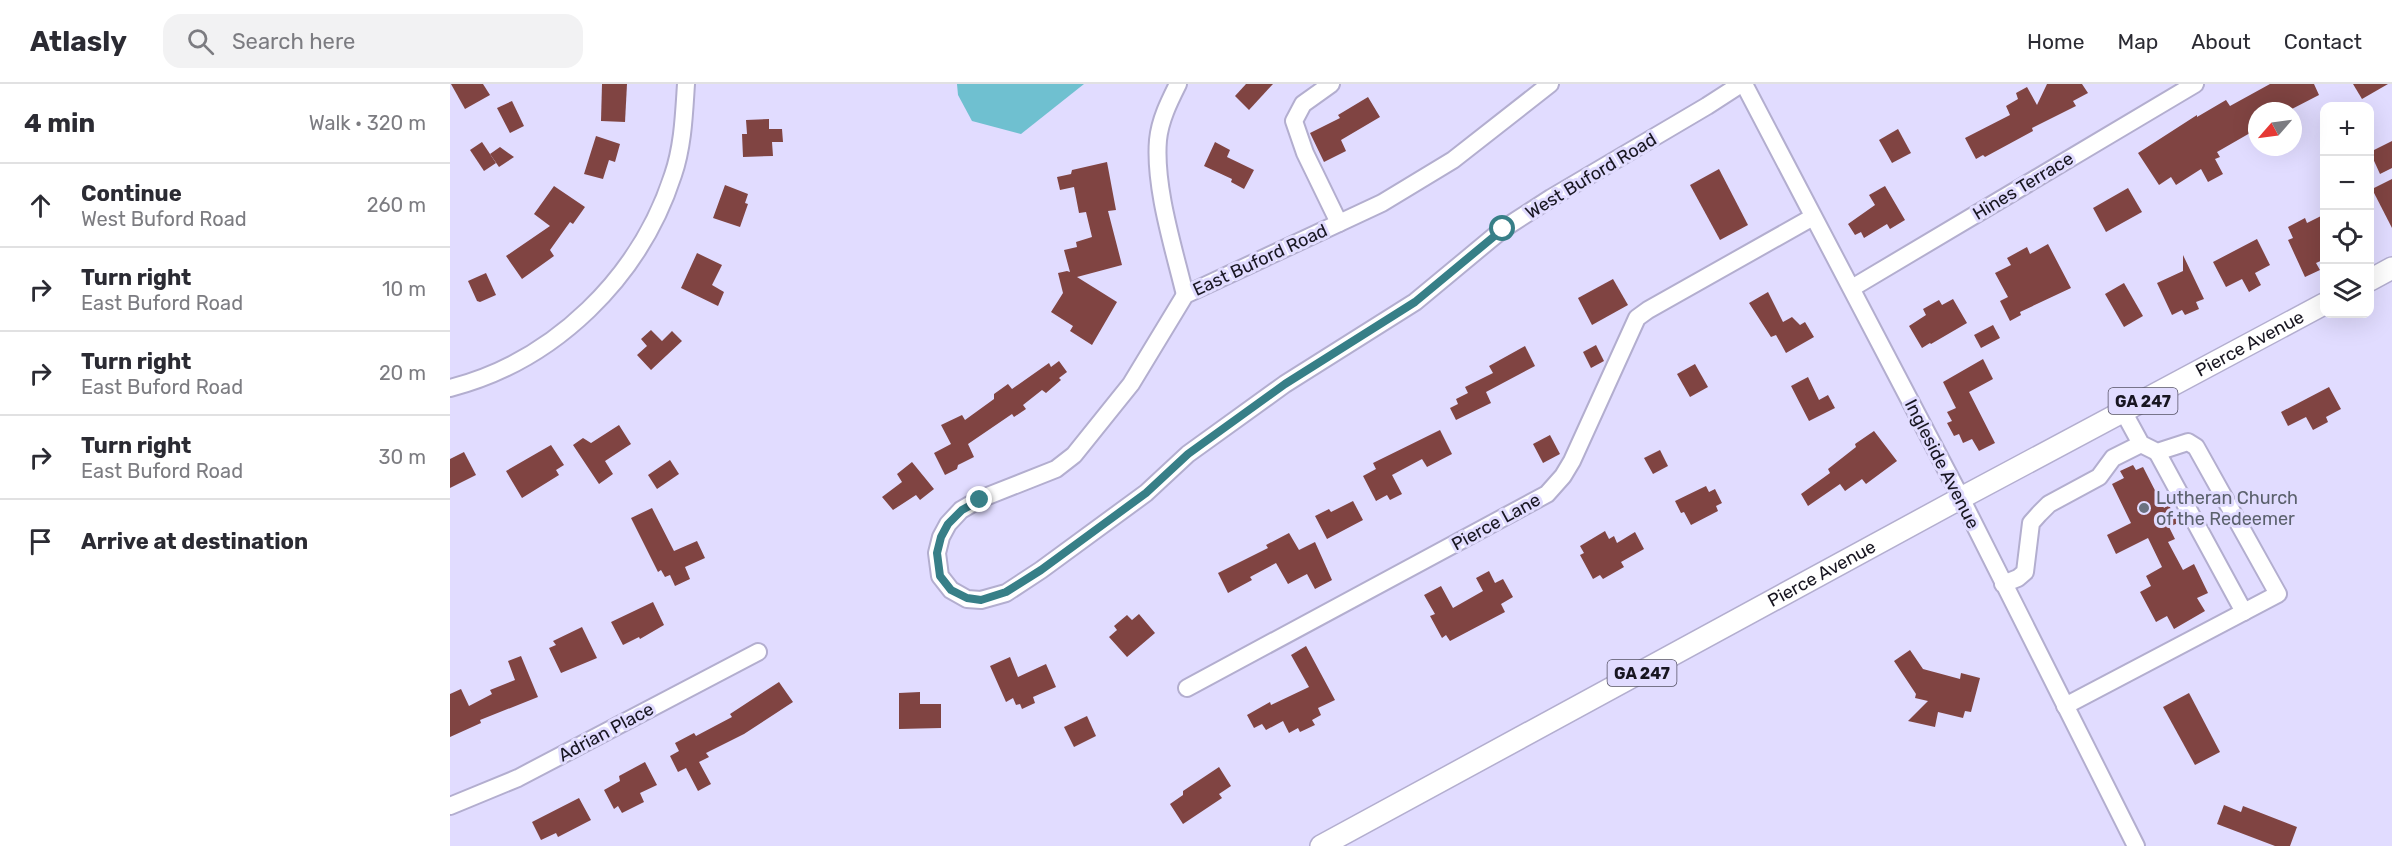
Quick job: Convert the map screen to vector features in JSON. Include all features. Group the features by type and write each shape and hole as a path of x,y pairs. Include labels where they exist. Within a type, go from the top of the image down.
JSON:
{"main road":[{"path":"2374,278 2392,268"},
{"name":"Pierce Avenue","path":"1321,846 1961,498 2320,307"}],"street":[{"path":"450,388 492,374 542,348 573,324 612,286 646,237 674,173 682,130 686,84"},
{"path":"1178,84 1164,114 1158,141 1160,183 1185,295"},
{"path":"1330,84 1303,104 1294,121 1305,153 1339,223"},
{"name":"East Buford Road","path":"975,599 967,598 951,590 940,576 937,553 941,537 948,524 962,510 980,500 1056,469 1074,455 1131,384 1185,295 1382,203 1453,160 1550,84"},
{"name":"Ingleside Avenue","path":"1743,84 1961,498 2136,846"},
{"name":"West Buford Road","path":"975,599 981,600 1006,592 1041,570 1146,493 1206,440 1285,384 1415,302 1503,229 1743,84"},
{"name":"Hines Terrace","path":"1852,288 2195,84"},
{"name":"Pierce Lane","path":"1187,688 1547,494 1563,477 1572,461 1637,318 1813,217"},
{"path":"2123,411 2141,444 2157,452 2244,612"},
{"path":"2065,706 2278,594 2196,447 2188,442 2157,452"},
{"path":"2003,584 2018,578 2025,572 2031,524 2039,514 2049,504 2099,477 2113,458 2141,444"},
{"name":"Adrian Place","path":"450,806 518,778 759,652"}],"shaded area":[{"path":"957,84 1084,84 1021,134 972,121 958,95"}],"building":[{"path":"451,84 483,84 490,95 465,109"},
{"path":"602,84 627,84 625,122 601,121"},
{"path":"1246,84 1273,84 1249,110 1235,96"},
{"path":"2047,84 2082,84 2088,93 2073,101 2076,106 2032,128 2033,131 1985,157 1983,155 1976,159 1965,138 2010,115 2006,106 2018,99 2016,93 2027,87 2037,105"},
{"path":"2270,84 2314,84 2319,95 2302,104 2248,102 2248,134 2217,152 2220,157 2215,159 2223,174 2208,182 2201,169 2176,185 2171,177 2159,185 2138,153 2197,115 2197,117 2226,100 2230,106"},
{"path":"2353,84 2388,84 2362,99"},
{"path":"1368,97 1380,117 1341,140 1346,151 1324,162 1310,133 1340,118 1338,115"},
{"path":"512,101 524,126 510,133 497,108"},
{"path":"769,119 769,129 782,129 783,142 772,142 773,156 743,157 742,134 747,134 746,120"},
{"path":"1898,129 1911,153 1892,163 1879,140"},
{"path":"596,136 620,144 615,162 609,160 603,179 584,174"},
{"path":"2392,141 2392,168 2380,174 2374,161 2374,150"},
{"path":"482,142 496,163 484,171 470,150"},
{"path":"1215,142 1230,150 1227,157 1254,170 1244,189 1231,182 1232,179 1204,166"},
{"path":"500,147 514,157 499,167 490,154"},
{"path":"1107,162 1116,210 1108,211 1122,265 1077,277 1117,302 1092,345 1070,331 1073,326 1051,312 1063,293 1058,273 1070,272 1064,250 1077,247 1076,242 1092,237 1086,212 1079,213 1074,187 1060,190 1057,177 1071,174 1072,170"},
{"path":"1719,169 1748,225 1720,240 1690,185"},
{"path":"2392,179 2392,228 2374,193 2374,188"},
{"path":"725,185 748,194 745,203 748,204 740,227 713,218"},
{"path":"554,186 585,207 573,224 570,222 550,250 554,256 522,279 506,256 550,226 534,214"},
{"path":"1885,186 1905,220 1890,229 1887,224 1864,238 1861,232 1855,235 1848,224 1875,205 1869,195"},
{"path":"2128,188 2142,212 2106,232 2093,208"},
{"path":"2320,216 2320,261 2316,263 2320,270 2305,277 2288,240 2293,238 2288,227 2305,218 2307,223"},
{"path":"2257,239 2270,265 2255,273 2261,285 2249,292 2242,279 2226,287 2213,262"},
{"path":"2048,244 2071,288 2020,312 2021,315 2010,321 2000,301 2008,297 1995,273 2011,265 2007,258 2027,247 2030,254"},
{"path":"697,253 722,265 712,285 724,292 718,306 681,288"},
{"path":"2183,255 2204,299 2196,302 2199,309 2185,315 2182,310 2172,315 2157,283 2183,271"},
{"path":"486,273 496,295 480,302 477,301 468,281"},
{"path":"1613,279 1628,305 1592,325 1578,298"},
{"path":"2124,283 2143,316 2124,327 2105,294"},
{"path":"1768,292 1783,322 1792,317 1800,325 1805,322 1814,337 1786,353 1776,335 1771,337 1749,303"},
{"path":"1953,299 1967,323 1922,348 1909,326 1926,315 1923,309 1939,300 1942,305"},
{"path":"1993,325 2000,338 1981,348 1974,335"},
{"path":"651,330 662,341 672,331 682,341 651,370 637,355 647,346 641,339"},
{"path":"1596,345 1604,361 1591,368 1583,352"},
{"path":"1525,346 1535,366 1486,392 1491,403 1456,420 1450,408 1458,404 1456,399 1468,393 1465,387 1493,373 1489,366"},
{"path":"1983,359 1993,379 1969,392 1995,443 1979,451 1972,439 1963,443 1959,434 1954,436 1947,423 1952,421 1947,412 1956,408 1943,382"},
{"path":"1059,361 1067,372 1059,378 1061,380 1046,393 1042,390 1023,405 1026,409 1014,417 1012,414 968,444 974,457 945,475 934,453 951,444 941,425 962,415 965,420 994,399 994,394 1008,384 1012,389 1049,363 1051,367"},
{"path":"1695,364 1708,387 1690,397 1677,374"},
{"path":"1808,377 1819,400 1828,395 1835,408 1809,421 1791,386"},
{"path":"2329,387 2341,409 2326,417 2328,422 2313,430 2306,417 2288,426 2281,412"},
{"path":"619,425 631,444 605,461 613,474 599,484 573,445 583,438 591,443"},
{"path":"1440,430 1452,454 1427,467 1422,459 1392,475 1402,494 1390,500 1387,495 1376,501 1363,476 1376,469 1373,463"},
{"path":"1874,431 1897,461 1866,484 1862,479 1845,491 1840,484 1808,506 1801,494 1830,473 1828,469 1856,447 1855,444"},
{"path":"1550,435 1560,454 1543,463 1533,444"},
{"path":"551,445 564,465 556,470 559,475 522,498 506,471"},
{"path":"1660,450 1668,466 1653,474 1644,458"},
{"path":"464,452 476,475 450,488 450,459"},
{"path":"670,460 679,474 657,489 648,475"},
{"path":"912,462 934,489 920,500 916,495 893,510 882,497 902,482 897,474"},
{"path":"2133,465 2136,470 2143,467 2164,508 2169,505 2178,523 2169,527 2175,539 2168,542 2183,570 2194,564 2208,593 2197,598 2205,611 2174,629 2167,616 2156,622 2140,592 2151,586 2146,576 2162,567 2148,538 2116,554 2107,535 2131,523 2112,484 2124,478 2120,471"},
{"path":"1706,486 1709,492 1715,489 1722,503 1716,506 1718,511 1691,525 1675,501"},
{"path":"1353,501 1363,520 1327,539 1315,516 1329,509 1331,512"},
{"path":"652,508 674,551 697,541 705,558 685,567 690,579 675,586 670,575 665,577 661,570 658,572 631,518"},
{"path":"1605,531 1609,539 1614,536 1617,543 1635,532 1644,549 1621,562 1624,567 1603,579 1600,575 1593,579 1580,555 1584,553 1580,546"},
{"path":"1289,533 1299,550 1315,542 1332,580 1315,589 1307,574 1288,584 1276,563 1250,577 1252,580 1228,593 1218,573 1268,548 1266,545"},
{"path":"1489,571 1495,583 1503,579 1513,597 1501,604 1505,612 1450,641 1446,635 1442,638 1430,616 1435,614 1424,595 1441,586 1453,608 1483,591 1476,578"},
{"path":"653,602 664,625 640,639 639,637 623,645 611,622"},
{"path":"1139,614 1155,633 1127,657 1109,637 1117,630 1114,626 1127,615 1132,620"},
{"path":"582,627 597,658 561,673 549,648 556,645 553,641"},
{"path":"1306,646 1335,700 1318,708 1321,715 1312,720 1315,725 1300,732 1298,728 1289,733 1283,721 1266,730 1262,724 1254,728 1247,715 1270,702 1271,705 1309,687 1291,655"},
{"path":"1910,650 1923,669 1960,679 1961,673 1980,678 1971,712 1965,711 1963,718 1938,712 1935,727 1908,721 1928,701 1915,698 1916,694 1894,661"},
{"path":"521,656 538,697 480,720 481,723 450,737 450,694 461,689 469,706 492,694 490,690 515,680 508,661"},
{"path":"1010,657 1018,677 1046,664 1056,687 1033,697 1035,703 1022,709 1020,704 1016,705 1013,698 1006,702 990,666"},
{"path":"779,682 793,702 744,734 706,753 709,757 699,762 711,784 698,791 686,768 678,772 670,756 679,751 675,743 694,733 696,736 732,717 730,714"},
{"path":"920,692 920,704 941,704 941,728 899,729 899,693"},
{"path":"2189,693 2220,752 2195,765 2163,707"},
{"path":"1087,716 1096,736 1074,747 1064,727"},
{"path":"645,762 657,785 640,793 644,802 622,813 618,806 614,809 604,790 620,781 619,776"},
{"path":"1219,767 1231,786 1219,794 1222,798 1183,824 1170,804 1183,795 1183,791"},
{"path":"579,798 591,820 558,837 556,833 541,840 532,822"},
{"path":"2224,805 2241,812 2243,806 2297,827 2290,846 2275,846 2217,824"}],"place":[{"name":"Lutheran Church of the Redeemer","path":"2144,508"}],"route":[{"path":"980,500 962,510 948,524 941,537 937,553 940,576 951,590 967,598 981,600 1006,592 1041,570 1146,493 1188,454 1244,412 1415,302 1503,229"}]}
